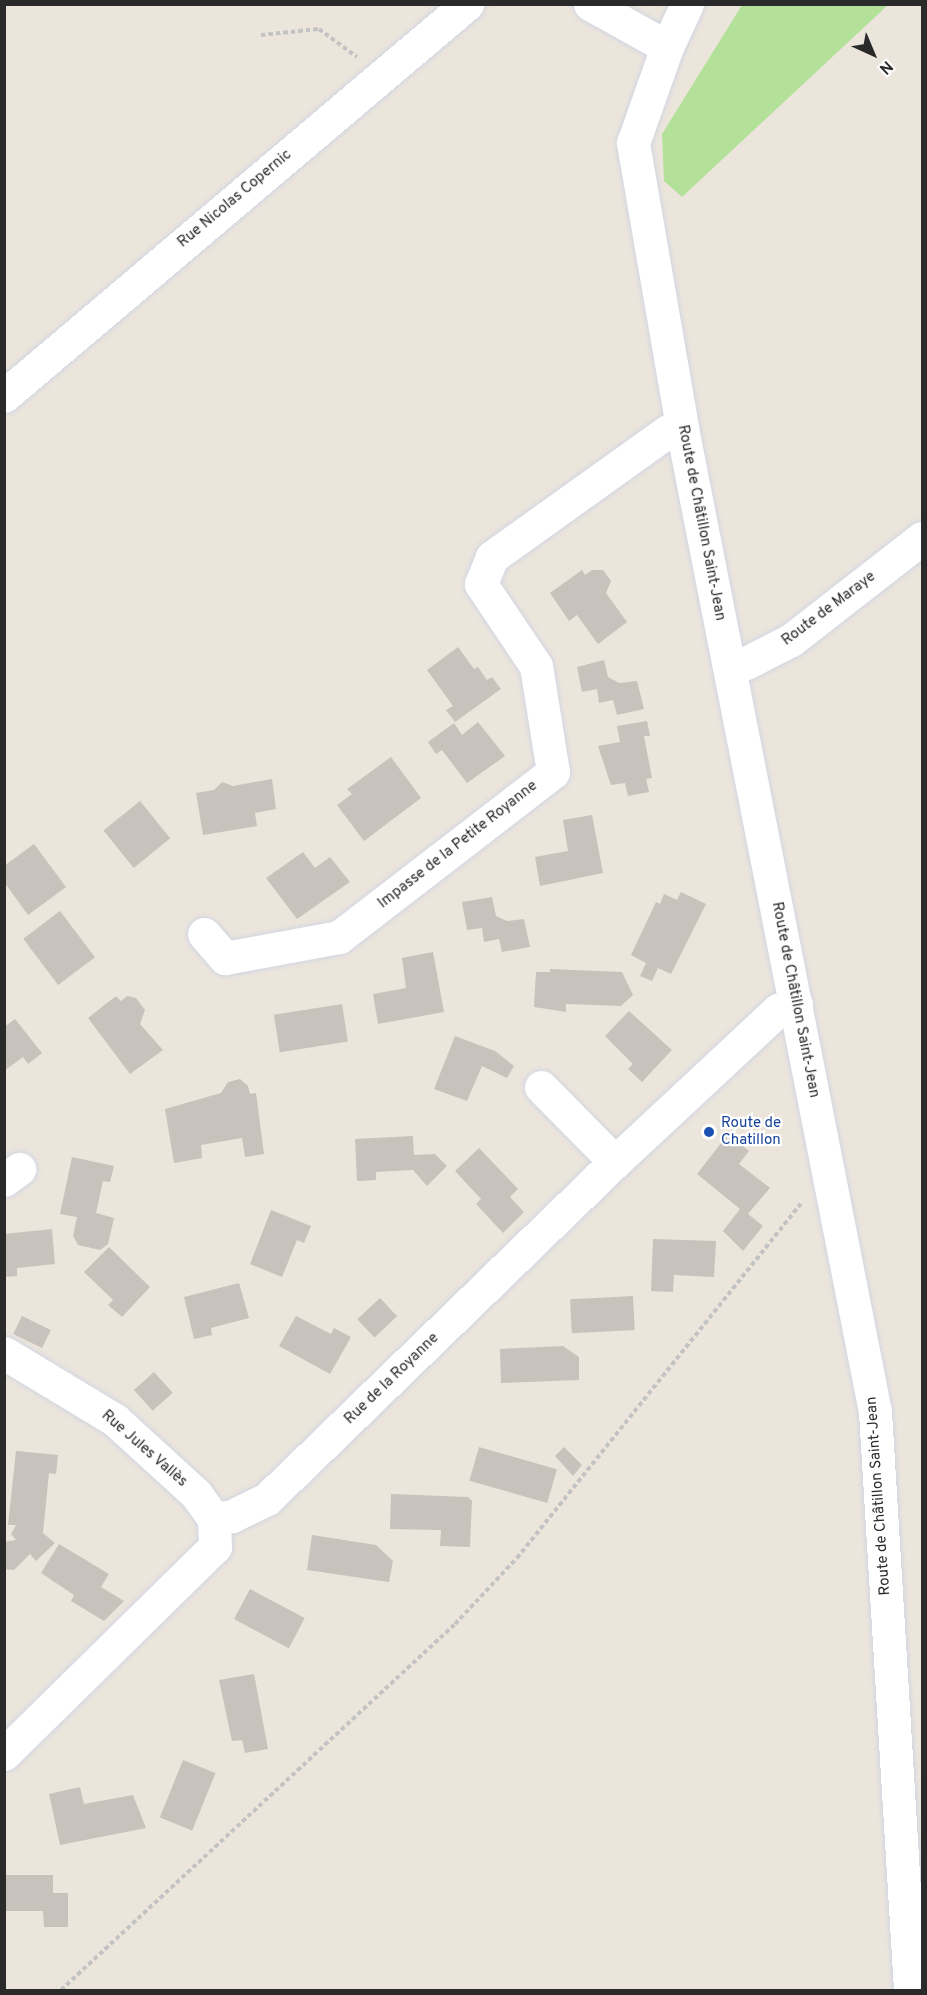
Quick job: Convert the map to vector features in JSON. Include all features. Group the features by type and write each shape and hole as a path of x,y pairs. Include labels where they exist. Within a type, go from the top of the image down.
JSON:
{"street":[{"name":"Rue Nicolas Copernic","path":"4,396 467,4"},
{"path":"590,4 676,20"},
{"name":"Route de Châtillon Saint-Jean","path":"676,20 633,143 682,428 875,1412 915,1903 910,1990"},
{"name":"Impasse de la Petite Royanne","path":"204,934 225,958 339,937 553,772 537,666 481,584 492,558 668,431 682,428"},
{"name":"Route de Maraye","path":"729,667 746,663 791,640 922,538"},
{"name":"Rue de la Royanne","path":"214,1519 232,1516 267,1499 615,1162 778,1010 796,1004"},
{"path":"541,1087 615,1162"},
{"name":"Rue Jules Vallès","path":"4,1353 115,1420 196,1494 214,1519"},
{"path":"4,1754 215,1547 214,1519"}],"path":[{"path":"261,35 319,29 382,75"},
{"path":"61,1990 455,1624 517,1558 828,1170"}],"green space":[{"path":"742,5 888,5 682,197 664,181 662,134"}],"building":[{"path":"582,570 585,575 592,570 603,570 611,581 606,593 627,622 598,644 577,615 569,621 550,593"},
{"path":"458,647 474,669 478,667 487,680 492,677 501,689 455,722 446,710 453,706 427,670"},
{"path":"604,660 608,677 619,683 637,681 644,709 617,715 613,700 599,703 597,689 582,692 577,667"},
{"path":"647,721 650,736 644,736 652,778 646,779 649,792 628,796 625,783 611,785 598,746 620,742 617,726"},
{"path":"478,722 505,756 467,783 442,750 436,754 428,742 454,723 462,735"},
{"path":"391,757 421,798 364,841 337,805 352,794 347,789"},
{"path":"272,779 276,809 255,813 257,826 203,835 196,793 214,790 222,782 233,786"},
{"path":"140,801 170,838 134,868 103,831"},
{"path":"592,815 603,873 540,886 535,857 568,851 563,820"},
{"path":"34,844 66,887 28,915 4,882 4,866"},
{"path":"303,852 315,868 330,857 350,882 297,919 266,878"},
{"path":"681,892 706,904 671,974 658,968 652,981 640,976 646,963 631,955 656,902 660,904 664,894 677,900"},
{"path":"492,897 496,916 507,921 524,919 530,947 502,952 499,939 484,942 482,928 467,930 462,902"},
{"path":"60,911 95,957 58,985 23,939"},
{"path":"433,952 444,1012 378,1024 373,994 406,988 402,958"},
{"path":"550,969 622,972 633,995 621,1006 566,1004 566,1012 534,1007 536,972 550,972"},
{"path":"116,996 121,1001 127,996 136,998 145,1010 140,1024 163,1050 130,1074 88,1018"},
{"path":"342,1004 348,1042 280,1052 274,1015"},
{"path":"629,1011 672,1050 642,1082 628,1069 633,1064 605,1036"},
{"path":"15,1019 42,1053 28,1064 23,1057 4,1071 4,1027"},
{"path":"455,1036 495,1051 514,1066 507,1078 482,1066 467,1101 434,1089"},
{"path":"240,1079 248,1086 250,1094 256,1093 264,1154 245,1157 242,1138 201,1145 202,1158 174,1163 165,1109 221,1093 228,1082"},
{"path":"728,1134 749,1151 739,1164 770,1188 748,1214 763,1226 743,1251 723,1231 740,1209 697,1174"},
{"path":"413,1136 414,1155 435,1154 447,1166 427,1186 413,1170 376,1172 376,1180 357,1181 355,1139"},
{"path":"479,1148 518,1189 510,1197 524,1212 503,1233 476,1204 481,1199 455,1171"},
{"path":"72,1157 114,1166 110,1182 103,1181 96,1213 114,1218 108,1244 100,1250 78,1245 73,1236 77,1217 60,1214"},
{"path":"271,1210 311,1226 304,1243 297,1240 282,1277 250,1264"},
{"path":"52,1229 55,1264 17,1268 17,1276 4,1277 4,1234"},
{"path":"653,1239 716,1241 714,1277 674,1275 673,1292 651,1291"},
{"path":"109,1247 150,1287 122,1317 108,1305 113,1300 84,1272"},
{"path":"239,1283 249,1318 211,1328 212,1335 194,1339 184,1297"},
{"path":"633,1296 635,1330 572,1333 570,1299"},
{"path":"380,1298 397,1316 374,1337 357,1319"},
{"path":"22,1316 51,1330 42,1348 13,1334"},
{"path":"296,1316 331,1334 334,1328 351,1337 330,1374 279,1346"},
{"path":"563,1346 579,1357 579,1380 501,1383 500,1349"},
{"path":"154,1372 173,1393 153,1411 134,1390"},
{"path":"479,1447 557,1469 547,1503 469,1481"},
{"path":"564,1447 582,1465 573,1476 555,1456"},
{"path":"16,1451 58,1455 56,1474 49,1473 43,1533 55,1543 36,1561 30,1554 14,1570 4,1569 4,1542 16,1540 11,1534 16,1525 8,1525"},
{"path":"391,1494 468,1497 472,1501 470,1547 440,1546 441,1530 390,1529"},
{"path":"312,1535 376,1545 393,1561 389,1582 307,1570"},
{"path":"59,1544 109,1574 101,1587 124,1601 104,1621 71,1601 74,1595 41,1573"},
{"path":"250,1589 305,1618 289,1648 234,1619"},
{"path":"254,1674 268,1749 245,1753 242,1740 232,1741 219,1680"},
{"path":"183,1760 215,1773 192,1831 160,1817"},
{"path":"80,1787 84,1804 133,1795 146,1828 60,1845 49,1794"},
{"path":"4,1875 53,1875 53,1893 68,1893 68,1927 44,1927 43,1911 4,1911"}],"place":[{"name":"Route de Chatillon","path":"709,1132"}]}
